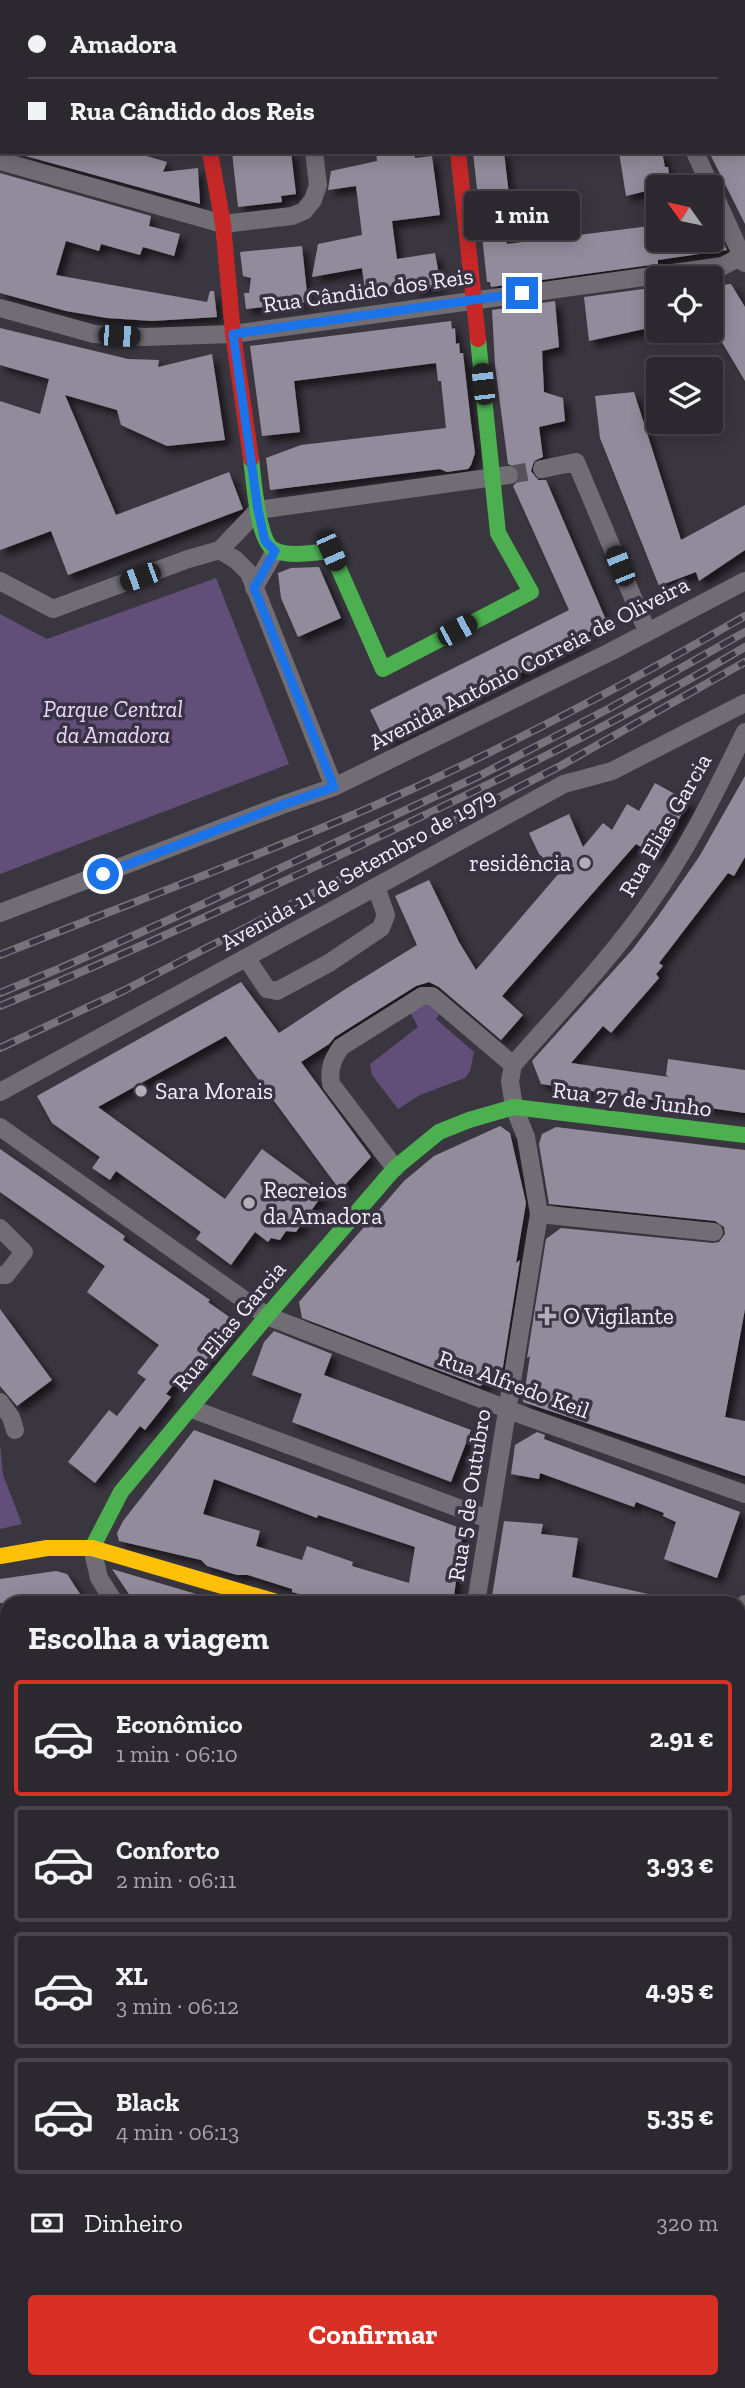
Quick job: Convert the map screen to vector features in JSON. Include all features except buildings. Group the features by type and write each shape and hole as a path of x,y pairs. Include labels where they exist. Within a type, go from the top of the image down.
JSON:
{"street":[{"path":"210,154 223,224 233,334 258,510 265,541 275,551 331,551 383,669 531,592 498,533 500,476 472,300 458,154"},
{"path":"0,161 223,224 292,216 304,211 313,200 318,185 314,154"},
{"path":"696,154 744,258"},
{"name":"Rua Cândido dos Reis","path":"0,308 94,334 144,337 233,334 723,266 744,258"},
{"path":"542,469 576,462 647,631"},
{"path":"0,581 53,608 220,550 258,510 500,476"},
{"path":"220,550 236,560 249,573 334,787"},
{"path":"254,588 275,551"},
{"name":"Avenida António Correia de Oliveira","path":"0,913 334,787 597,658 745,581"},
{"name":"Avenida 11 de Setembro de 1979","path":"0,1092 564,784 612,771 745,703"},
{"name":"Rua Elias Garcia","path":"513,1065 649,905 709,805 745,732"},
{"path":"247,959 267,989 277,991 381,928 386,915 376,887"},
{"path":"395,1168 331,1084 329,1071 332,1059 341,1047 422,996 432,996 513,1065 510,1081 514,1107"},
{"name":"Rua Elias Garcia","path":"92,1548 121,1492 267,1316 395,1168 439,1132 514,1107"},
{"name":"Rua 27 de Junho","path":"514,1107 745,1135"},
{"name":"Rua 5 de Outubro","path":"477,1596 539,1214 526,1136 514,1107"},
{"name":"Rua Alfredo Keil","path":"0,1127 267,1316 508,1409 745,1494"},
{"path":"539,1214 714,1232"},
{"path":"0,1228 24,1252 6,1275 0,1275"},
{"path":"0,1402 11,1417 15,1430"},
{"path":"192,1409 488,1519"},
{"path":"0,1556 47,1548 92,1548 256,1596"},
{"path":"92,1548 99,1578 111,1596"}],"green space":[{"name":"Parque Central da Amadora","path":"216,578 289,764 0,874 0,614 47,639"},
{"path":"426,1001 440,1013 436,1019 474,1052 470,1071 465,1078 420,1095 398,1109 372,1075 370,1064 418,1027 409,1010"},
{"path":"0,1444 3,1475 22,1524 0,1529"}],"tunnel":[{"path":"509,475 542,469"}],"railway":[{"path":"0,955 258,854 412,789 580,707 745,616"},
{"path":"0,993 173,918 479,776 610,708 745,632"},
{"path":"0,1006 213,914 443,806 595,730 745,647"},
{"path":"0,1048 123,991 562,765 745,662"}],"traffic: fast":[{"path":"251,459 261,524 270,546 276,551 289,554 331,551 383,669 531,592 498,533 478,339"},
{"path":"92,1548 121,1492 267,1316 395,1168 439,1132 514,1107 745,1135"}],"traffic: slow":[{"path":"0,1556 47,1548 92,1548 256,1596"}],"traffic: jam":[{"path":"210,154 223,224 233,334 251,459"},
{"path":"458,154 478,339"}],"place":[{"name":"residência","path":"585,863"},
{"name":"Sara Morais","path":"141,1091"},
{"name":"Recreios da Amadora","path":"249,1203"},
{"name":"O Vigilante","path":"547,1316"}],"route":[{"path":"103,874 334,787 254,588 275,551 265,541 258,510 233,334 522,293"}]}
